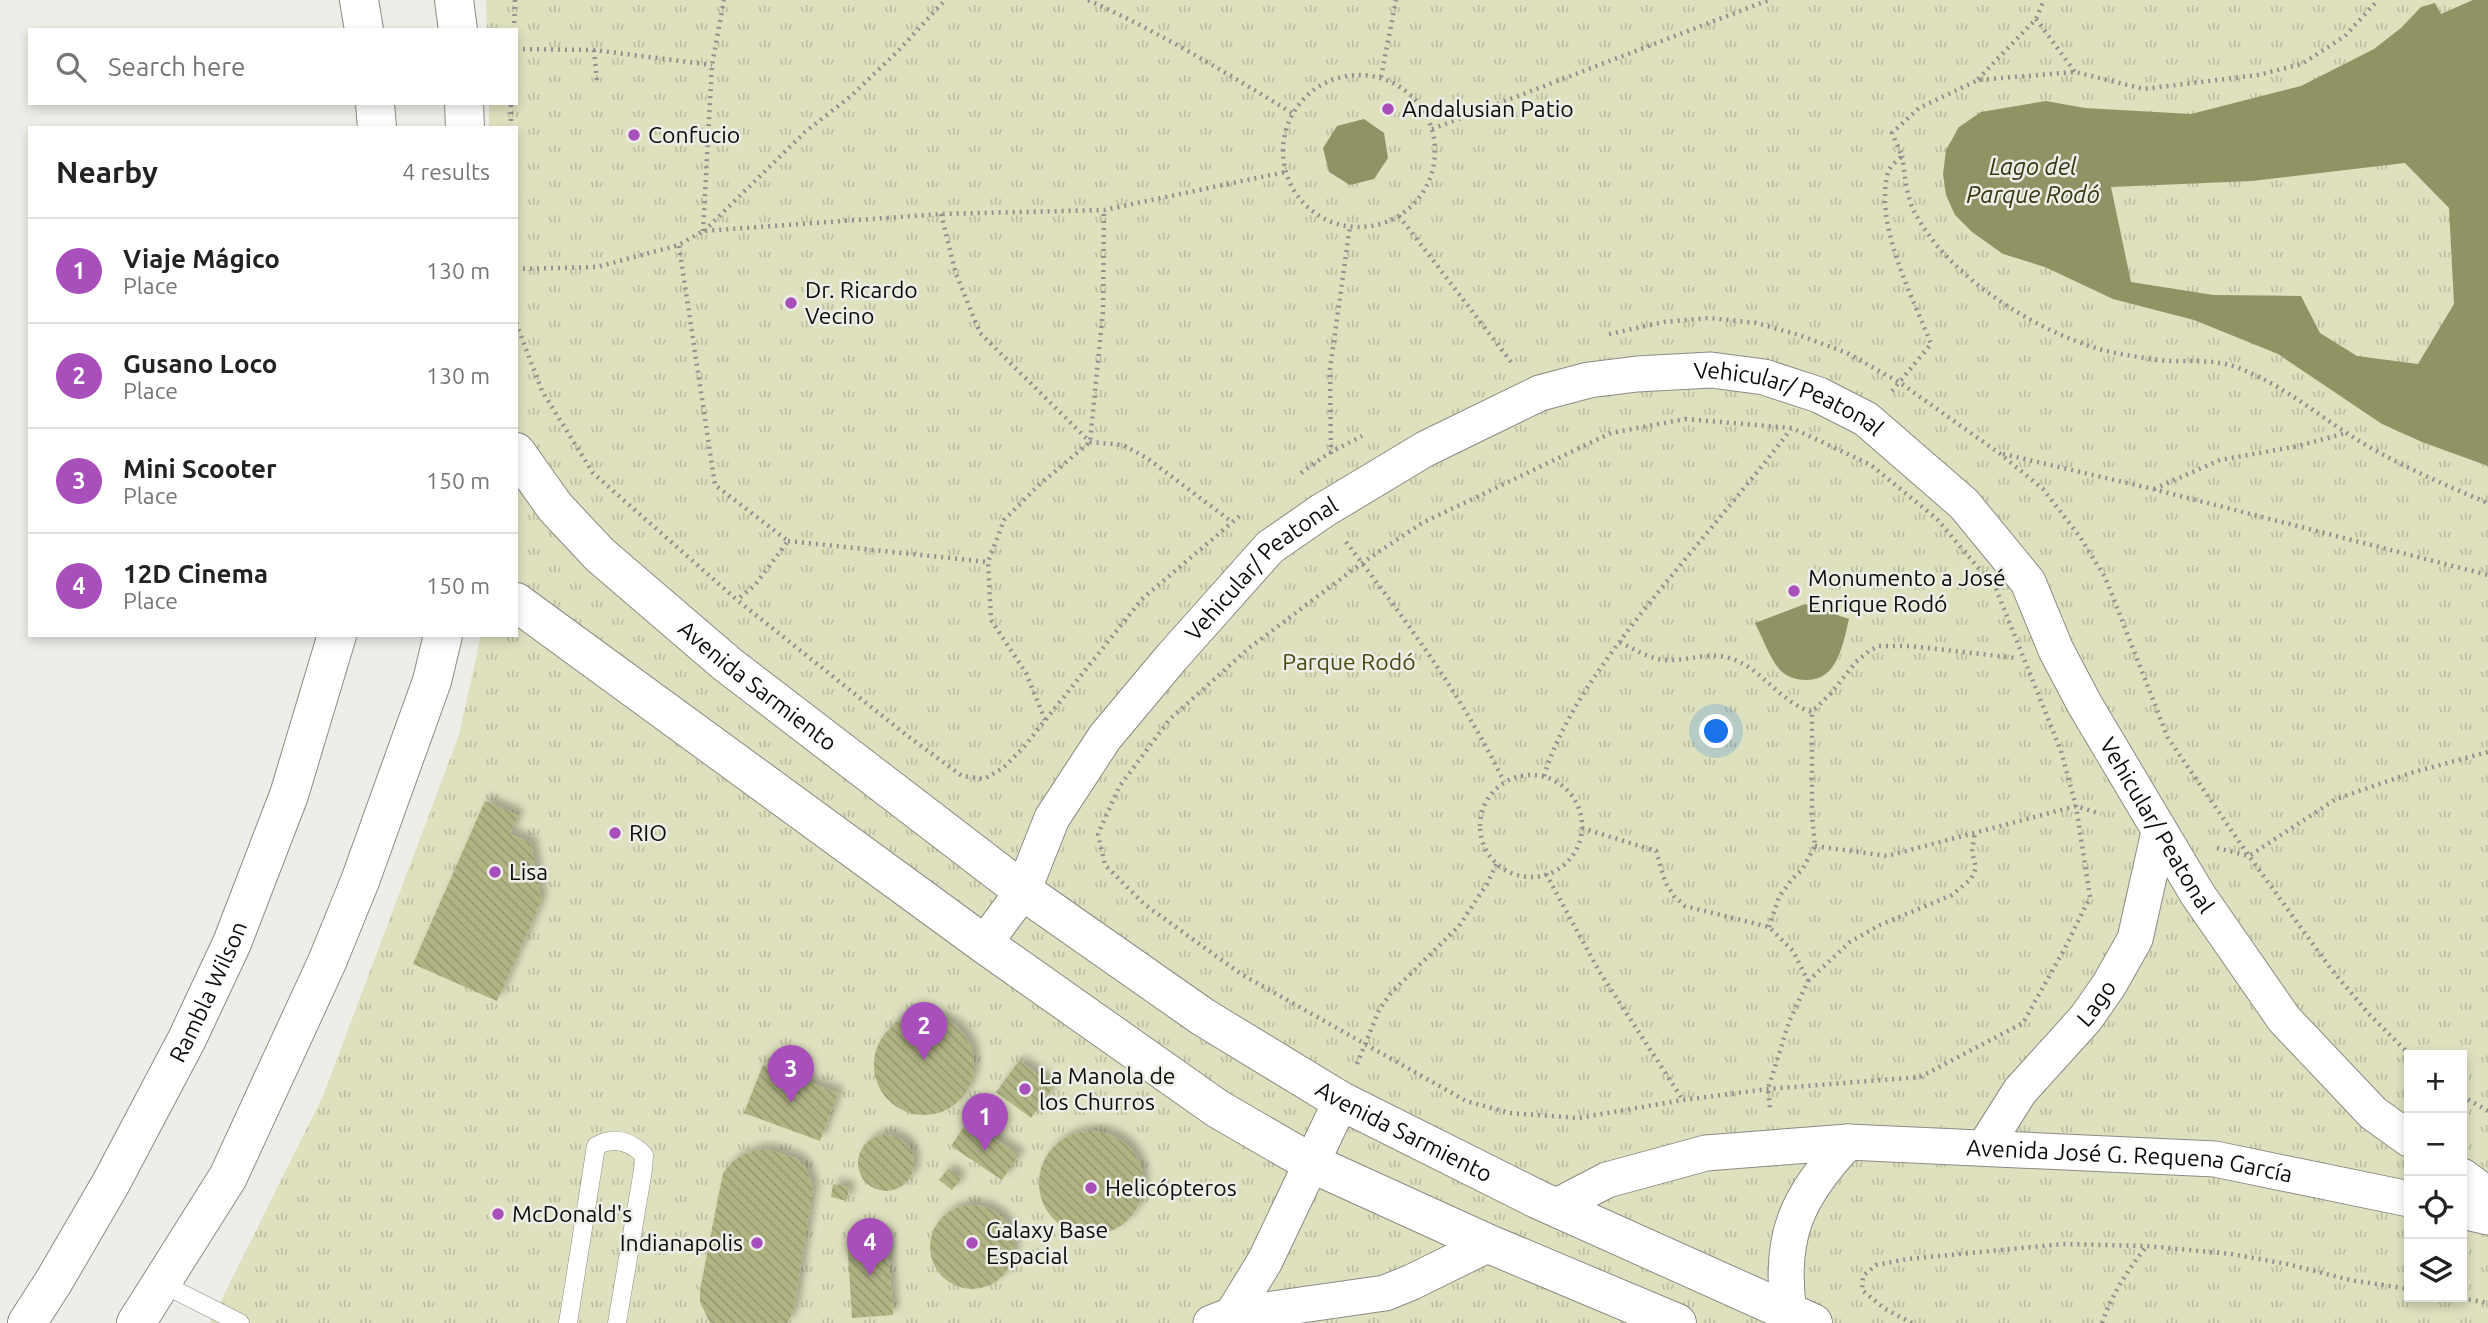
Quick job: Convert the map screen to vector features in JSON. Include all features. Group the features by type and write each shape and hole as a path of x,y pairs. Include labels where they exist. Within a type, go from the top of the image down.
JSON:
{"street":[{"path":"359,0 364,28"},
{"path":"454,0 458,28"},
{"path":"375,105 377,126"},
{"path":"464,105 465,126"},
{"name":"Vehicular/ Peatonal","path":"1023,891 1052,818 1105,737 1270,547 1322,511 1425,449 1540,393 1589,380 1711,370 1764,377 1819,395 1866,419 1964,504 2028,582 2056,650 2197,895 2284,1019 2373,1113 2404,1135"},
{"name":"Avenida Sarmiento","path":"518,455 555,507 600,555 727,664 1023,891 1203,1017 1341,1101 1555,1206 1801,1318"},
{"path":"518,603 984,944 1218,1109 1313,1164 1489,1244 1677,1323"},
{"name":"Rambla Wilson","path":"27,1323 111,1183 187,1040 232,943 289,795 336,637"},
{"path":"136,1323 228,1177 327,962 360,881 427,693 442,637"},
{"name":"Lago","path":"1984,1148 2020,1091 2086,1018 2109,985 2135,939 2159,832"},
{"path":"984,944 1023,891"},
{"path":"1221,1319 1265,1261 1341,1101"},
{"path":"1801,1318 1785,1258 1791,1228 1804,1197 1825,1166 1848,1142"},
{"name":"Avenida José G. Requena García","path":"1555,1206 1606,1180 1706,1153 1848,1142 2215,1159 2404,1198"},
{"path":"2467,1180 2488,1195"},
{"path":"2467,1212 2488,1217"},
{"path":"1221,1319 1385,1293 1489,1244"}],"lane":[{"path":"568,1323 596,1146 606,1141 619,1140 635,1146 644,1155 617,1323"},
{"path":"163,1284 240,1323"}],"path":[{"path":"514,28 515,0"},
{"path":"703,232 712,65 724,0"},
{"path":"518,268 597,267 679,246 703,232 805,132 850,96 900,50 945,0"},
{"path":"1087,0 1154,31 1292,113"},
{"path":"1381,77 1396,0"},
{"path":"1432,129 1769,0"},
{"path":"1978,80 2036,19 2044,0"},
{"path":"2378,0 2345,36 2302,64 2258,75 2144,89 2075,72 1978,80 1919,108 1892,133 1902,156 1913,210 1942,253 1969,277 2024,314 2054,331 2099,349 2156,360 2210,360 2236,368 2291,393 2347,433 2432,478 2488,503"},
{"path":"2036,19 2075,72"},
{"path":"518,49 594,50 712,65"},
{"path":"594,50 597,80"},
{"path":"1356,74 1381,77 1403,88 1421,106 1432,129 1436,154 1431,178 1418,200 1399,216 1375,226 1350,226 1326,219 1305,205 1291,188 1284,172 1284,135 1292,113 1310,92 1331,79 1356,74"},
{"path":"511,105 511,126"},
{"path":"1866,419 1931,344 1899,262 1884,209 1889,170 1902,156"},
{"path":"703,232 941,214 1104,210 1284,172"},
{"path":"1045,720 1026,673 991,620 988,562 1004,520 1090,442 1102,311 1104,210"},
{"path":"941,214 956,274 980,333 1090,442 1123,445 1147,458 1231,522 1270,547"},
{"path":"1399,216 1512,363 1540,393"},
{"path":"1350,226 1330,369 1329,453 1359,489"},
{"path":"679,246 715,485 788,541 988,562"},
{"path":"1603,336 1675,321 1709,318 1756,323 1799,335 1847,353 1899,382 1999,453 2043,489 2080,537 2105,577 2168,738 2249,856 2339,978 2369,1014 2405,1050"},
{"path":"518,328 542,391 593,473 737,600 962,776 984,779 1003,768 1142,599 1252,507"},
{"path":"1500,369 1525,359"},
{"path":"1685,419 1792,428 1871,465 1937,519 1996,589 2061,751 2076,806 2090,897 2023,1023 1920,1077 1768,1089 1578,1118 1510,1114 1466,1101 1241,974 1144,904 1105,865 1098,834 1119,787 1170,719 1249,648 1362,564 1422,523 1611,433 1685,419"},
{"path":"1544,776 1563,726 1584,691 1690,550 1751,481 1792,428"},
{"path":"2153,489 2220,460 2298,446 2347,433"},
{"path":"1295,477 1329,453 1363,436"},
{"path":"1999,453 2153,489 2488,575"},
{"path":"1322,511 1414,633 1492,756 1504,782"},
{"path":"737,600 755,585 788,541"},
{"path":"1620,642 1645,655 1668,661 1724,656 1743,664 1798,708 1812,712"},
{"path":"1769,927 1779,897 1802,870 1815,846 1812,815 1812,712 1856,662 1868,651 1879,646 1910,646 2023,658"},
{"path":"1815,846 1887,856 2076,806 2249,856 2336,799 2414,772 2488,752"},
{"path":"1530,774 1544,776 1572,795 1580,811 1582,828 1572,857 1560,868 1546,874 1520,876 1497,863 1483,844 1481,814 1489,796 1504,782 1530,774"},
{"path":"1582,828 1656,851 1665,881 1674,896 1685,906 1769,927 1793,951 1808,981"},
{"path":"1768,1089 1789,1022 1808,981 1850,942 1880,925 1952,895 1962,887 1976,868 1972,852 1975,832"},
{"path":"1366,1045 1379,1010 1391,993 1459,926 1487,884 1497,863"},
{"path":"1546,874 1599,971 1683,1100"},
{"path":"2467,1099 2488,1111"},
{"path":"1912,1323 1885,1309 1862,1290 1863,1276 1875,1265 1908,1259 2063,1244 2147,1246 2231,1254 2287,1264 2350,1280 2404,1288"},
{"path":"2102,1323 2110,1298 2147,1246"},
{"path":"2467,1299 2488,1303"}],"green space":[{"name":"Parque Rodó","path":"486,0 2488,0 2488,1323 210,1323 323,1096 459,735 481,637 518,637 518,126 489,126 489,105 518,105 518,28 487,28"}],"water":[{"name":"Lago del Parque Rodó","path":"2473,0 2488,0 2488,466 2382,424 2278,354 2194,320 2113,299 2045,267 2003,254 1972,232 1955,215 1946,195 1943,174 1946,150 1959,127 1981,112 2046,101 2085,108 2191,114 2301,86 2374,49 2401,28 2421,7 2435,3 2441,14","holes":["2405,163 2449,208 2454,304 2418,364 2357,356 2320,333 2301,296 2213,295 2131,282 2111,187 2252,181"]},
{"path":"1364,119 1384,133 1388,158 1374,179 1350,185 1329,172 1323,148 1337,126"},
{"path":"1805,604 1849,619 1841,649 1832,667 1817,679 1806,680 1792,678 1781,671 1755,623"}],"building":[{"name":"Lisa","path":"485,801 518,815 510,834 531,843 541,901 497,1001 413,964"},
{"path":"924,1015 943,1018 960,1029 971,1046 974,1065 971,1084 960,1101 943,1112 924,1115 905,1112 888,1101 877,1084 874,1065 877,1046 888,1029 905,1018"},
{"name":"La Manola de los Churros","path":"1019,1061 1054,1086 1031,1118 996,1092"},
{"path":"763,1065 838,1093 820,1141 744,1113"},
{"path":"968,1121 1019,1155 1002,1180 951,1146"},
{"name":"Helicópteros","path":"1091,1131 1111,1135 1128,1146 1139,1163 1143,1183 1139,1203 1128,1220 1111,1231 1091,1235 1071,1231 1054,1220 1043,1203 1039,1183 1043,1163 1054,1146 1071,1135"},
{"path":"880,1135 892,1135 902,1139 910,1147 914,1163 910,1179 902,1187 892,1191 880,1191 870,1187 862,1179 858,1169 858,1157 862,1147 870,1139"},
{"name":"Indianapolis","path":"767,1149 795,1158 805,1166 813,1187 794,1308 788,1323 710,1323 700,1302 700,1290 723,1173 732,1162 743,1155"},
{"path":"948,1169 961,1179 952,1190 939,1180"},
{"path":"833,1184 849,1187 847,1201 831,1197"},
{"name":"Galaxy Base Espacial","path":"972,1205 995,1212 1007,1224 1014,1247 1007,1270 995,1282 972,1289 949,1282 937,1270 930,1247 937,1224 949,1212"},
{"path":"887,1234 893,1315 852,1318 847,1237"}],"place":[{"name":"Andalusian Patio","path":"1388,109"},
{"name":"Confucio","path":"634,135"},
{"name":"Dr. Ricardo Vecino","path":"791,303"},
{"name":"Monumento a José Enrique Rodó","path":"1794,591"},
{"name":"RIO","path":"615,833"},
{"name":"Lisa","path":"495,872"},
{"name":"Gusano Loco","path":"924,1060"},
{"name":"La Manola de los Churros","path":"1025,1089"},
{"name":"Mini Scooter","path":"791,1103"},
{"name":"Viaje Mágico","path":"985,1151"},
{"name":"Helicópteros","path":"1091,1188"},
{"name":"McDonald's","path":"498,1214"},
{"name":"Indianapolis","path":"757,1243"},
{"name":"Galaxy Base Espacial","path":"972,1243"},
{"name":"12D Cinema","path":"870,1276"}]}
